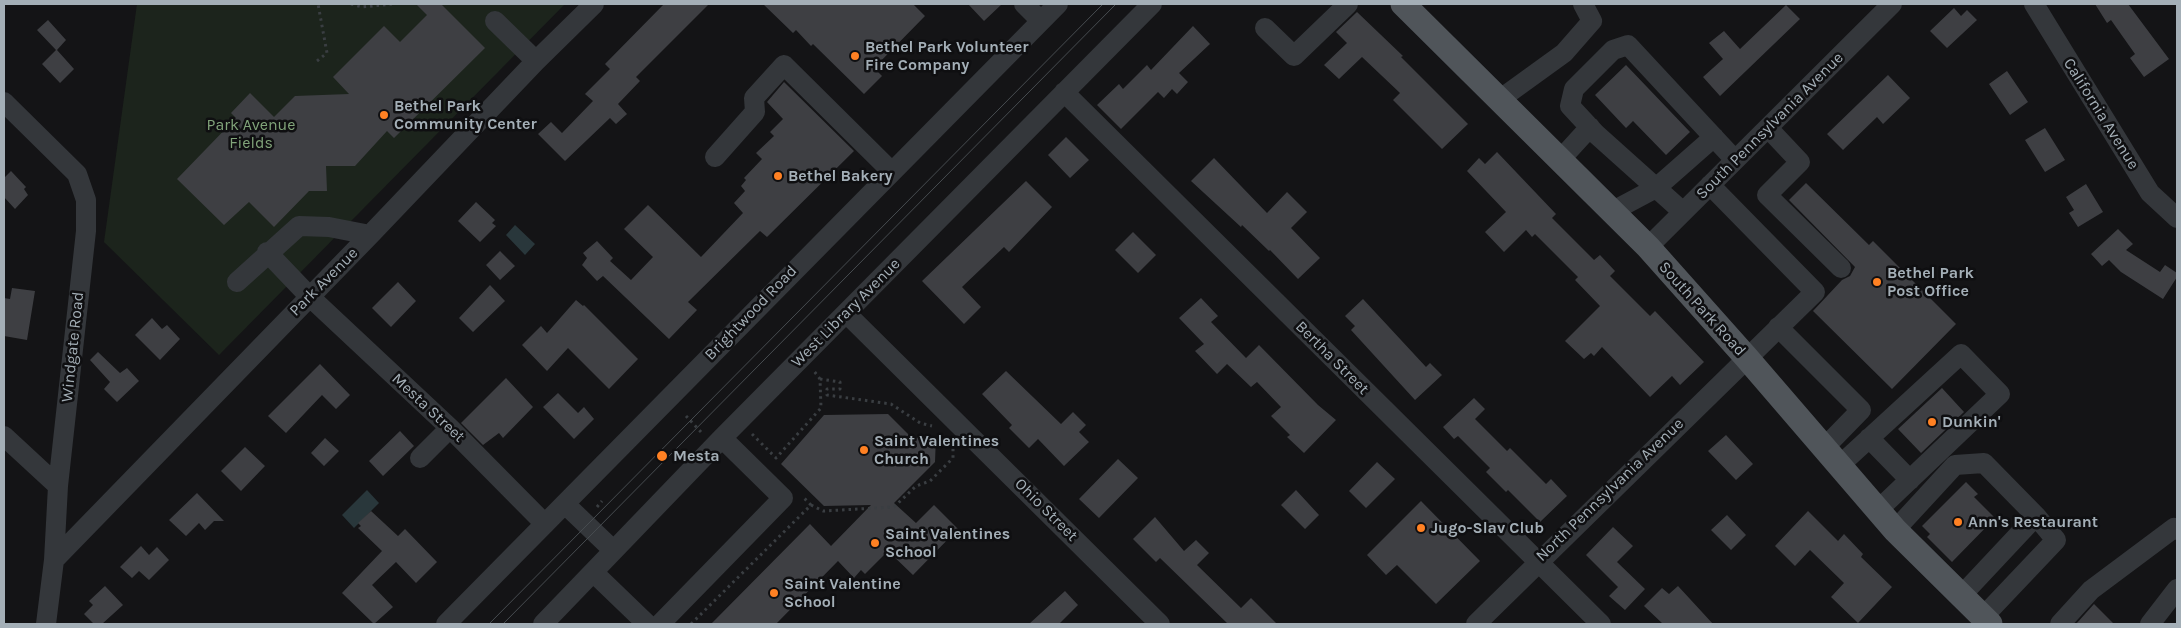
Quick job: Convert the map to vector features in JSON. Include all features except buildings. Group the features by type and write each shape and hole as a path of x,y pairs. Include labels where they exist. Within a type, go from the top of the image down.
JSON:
{"main road":[{"name":"South Park Road","path":"1408,5 1499,100 1648,247 1746,357 1894,530 1987,621"}],"street":[{"name":"Park Avenue","path":"54,560 536,61 594,4"},
{"path":"1024,4 1040,21"},
{"name":"Brightwood Road","path":"446,624 891,171 1058,4"},
{"name":"West Library Avenue","path":"543,624 722,438 1152,4"},
{"path":"1265,28 1294,56 1348,4"},
{"path":"1499,100 1564,52 1592,21 1583,4"},
{"name":"South Pennsylvania Avenue","path":"1648,247 1892,4"},
{"name":"California Avenue","path":"2034,4 2150,193 2177,218"},
{"path":"495,20 536,61"},
{"path":"1683,212 1590,127 1570,106 1574,89 1613,50 1628,45 1735,160"},
{"path":"715,157 755,112 754,98 784,65 891,171"},
{"name":"Bertha Street","path":"1064,92 1601,624"},
{"name":"Windgate Road","path":"4,102 78,174 86,200 86,231 58,486 54,560 46,624"},
{"path":"1560,160 1590,127"},
{"path":"1768,128 1800,162 1767,195 1841,268"},
{"path":"1612,212 1656,188 1714,137"},
{"name":"North Pennsylvania Avenue","path":"1476,624 1746,357 1815,292 1710,186"},
{"path":"237,282 299,226 329,227 370,235"},
{"name":"Mesta Street","path":"268,252 309,296 450,428 545,524"},
{"name":"Ohio Street","path":"846,313 1160,624"},
{"path":"1778,327 1861,410 1831,457"},
{"path":"1831,457 1869,438 1961,354 2000,394 1878,510"},
{"path":"420,458 450,428"},
{"path":"4,436 58,486"},
{"path":"660,624 792,496 752,468 722,438"},
{"path":"1869,438 1910,480"},
{"path":"1894,530 1955,465 1984,463 2036,516 2056,540 1987,621"},
{"path":"565,504 614,550"},
{"path":"1961,596 2036,516"},
{"path":"2060,624 2091,590 2174,528 2177,530"},
{"path":"593,572 647,624"},
{"path":"2154,619 2177,589"}],"path":[{"path":"317,61 327,53 318,4"},
{"path":"351,4 362,7 392,4"},
{"path":"746,428 776,458 821,408 820,378 809,365"},
{"path":"820,378 840,382 840,389 827,389 827,395 891,404 920,424 936,427"},
{"path":"686,416 701,432"},
{"path":"792,496 823,511 894,507 916,486 930,481 953,458 953,440"},
{"path":"597,507 602,502"},
{"path":"691,624 772,540 811,505"}],"green space":[{"name":"Park Avenue Fields","path":"137,4 565,4 219,355 104,242"}],"shaded area":[{"path":"515,225 535,244 525,255 506,235"},
{"path":"367,490 379,503 354,528 342,515"}],"tram line":[{"path":"489,624 1103,4"},
{"path":"503,624 1116,4"}],"place":[{"name":"Bethel Park Volunteer Fire Company","path":"855,56"},
{"name":"Bethel Park Community Center","path":"384,115"},
{"name":"Bethel Bakery","path":"778,176"},
{"name":"Bethel Park Post Office","path":"1877,282"},
{"name":"Dunkin'","path":"1932,422"},
{"name":"Saint Valentines Church","path":"864,450"},
{"name":"Mesta","path":"662,456"},
{"name":"Ann's Restaurant","path":"1958,522"},
{"name":"Jugo-Slav Club","path":"1421,528"},
{"name":"Saint Valentines School","path":"875,543"},
{"name":"Saint Valentine School","path":"774,593"}]}
